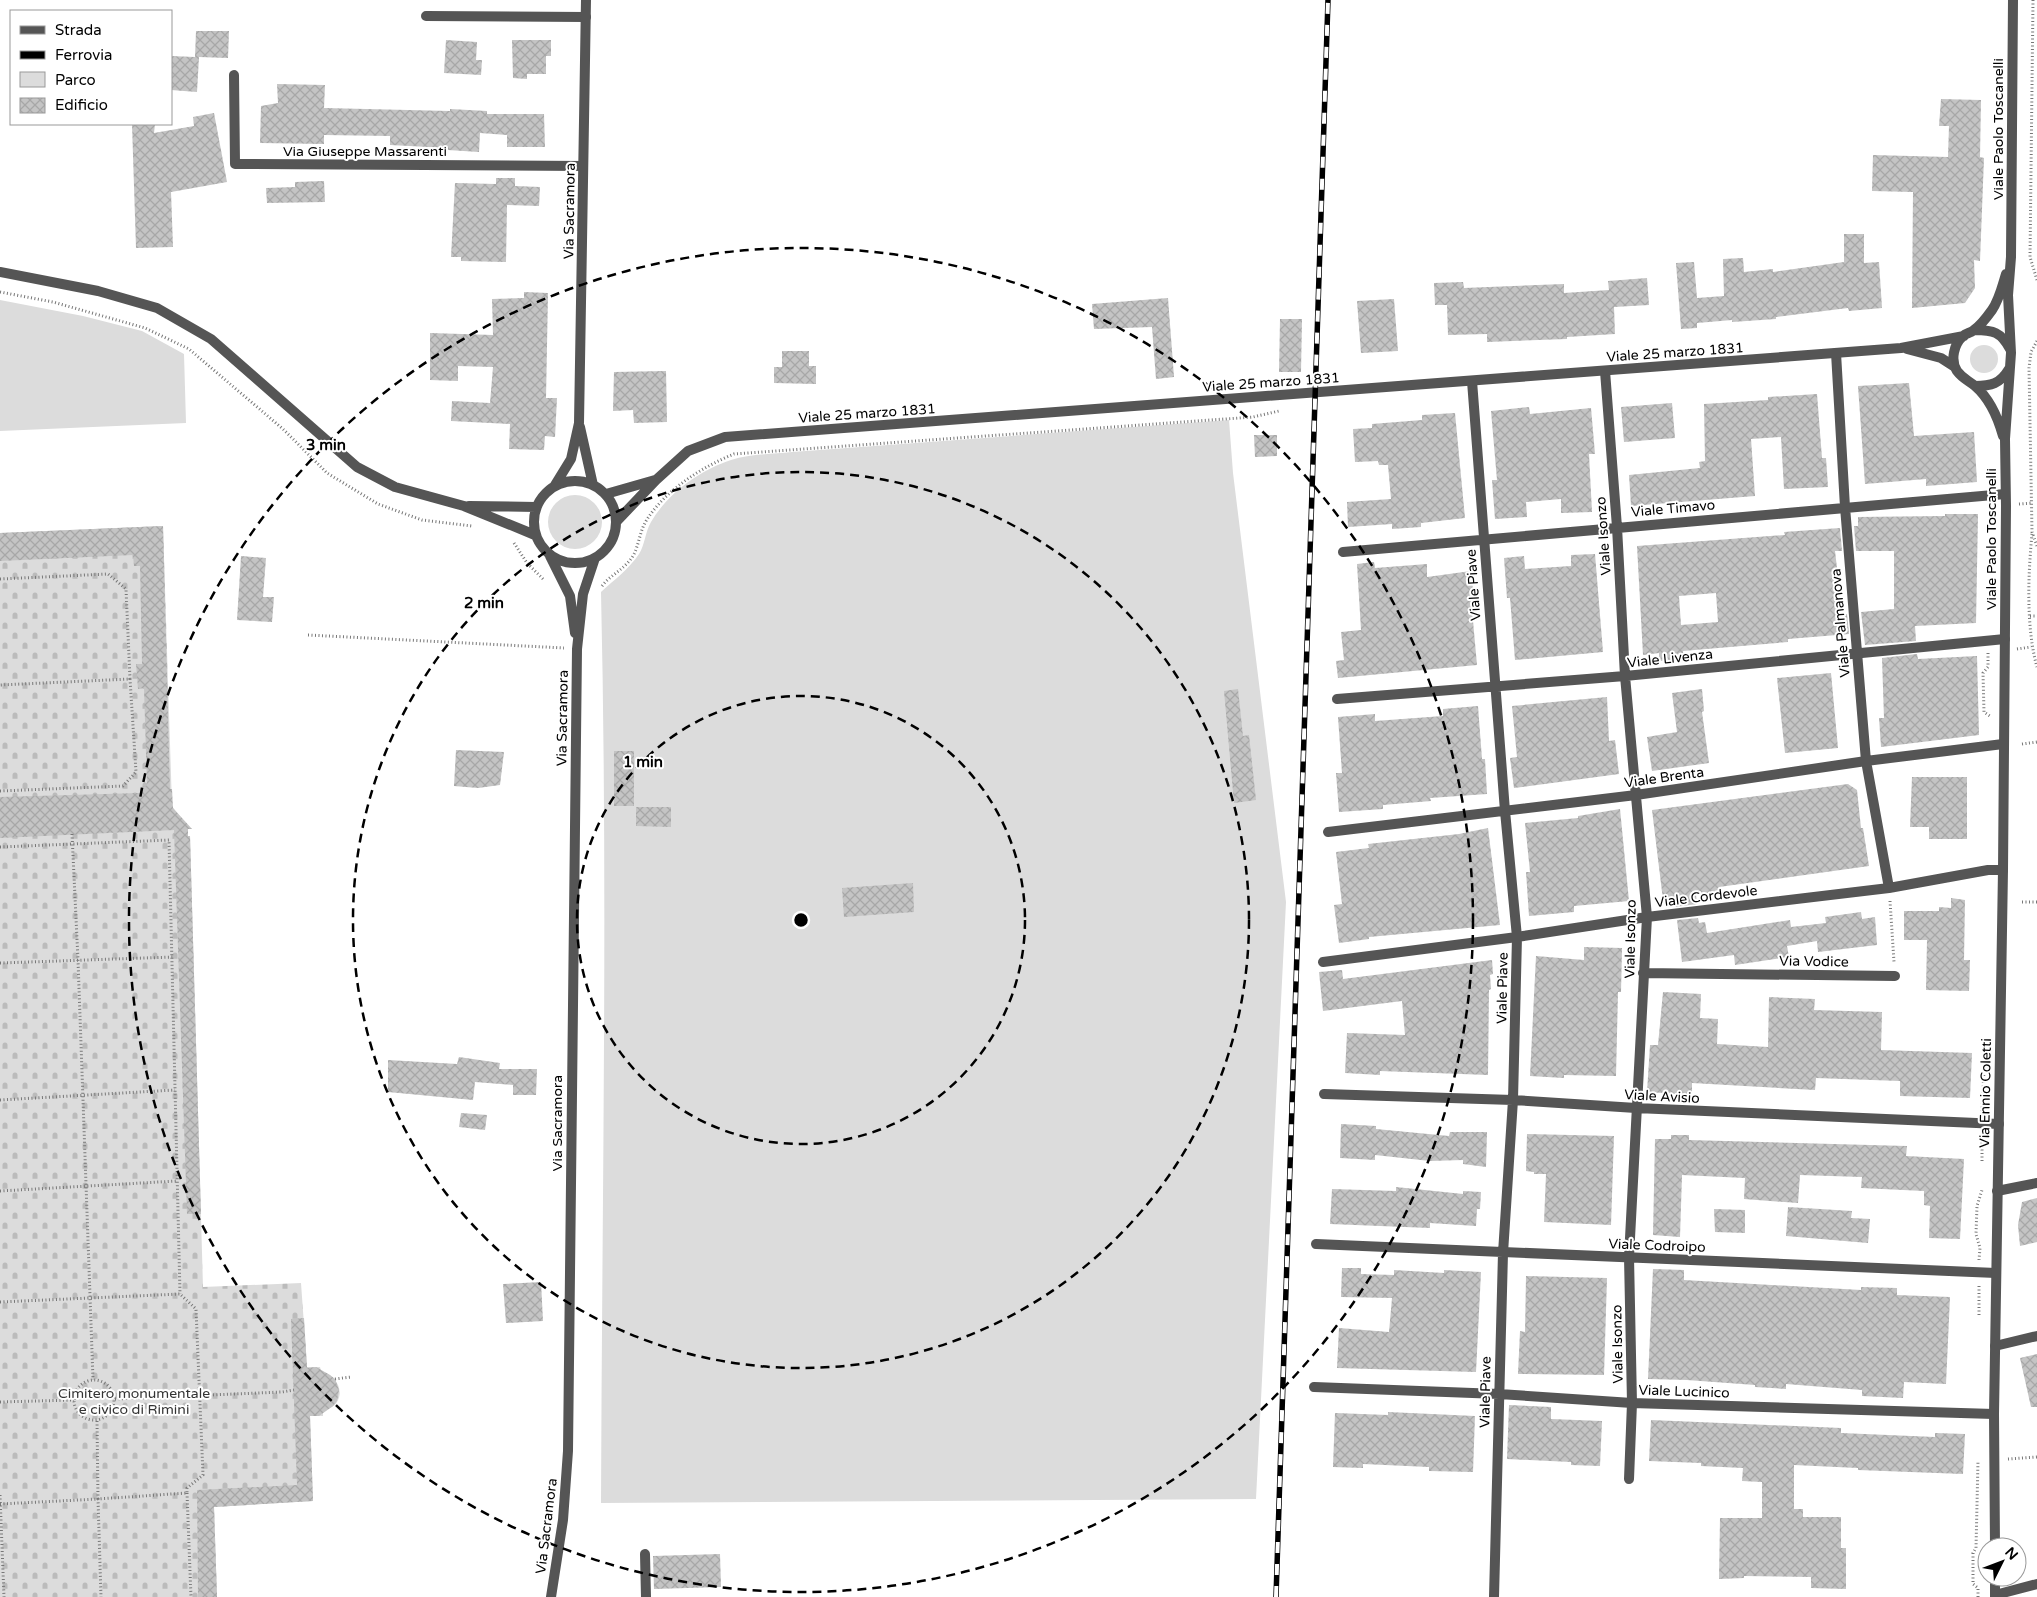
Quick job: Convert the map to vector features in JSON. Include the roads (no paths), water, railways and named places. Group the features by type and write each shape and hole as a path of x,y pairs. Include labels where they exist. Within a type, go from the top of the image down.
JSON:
{"street":[{"name":"Via Sacramora","path":"555,485 571,459 579,423 586,0"},
{"name":"Viale Paolo Toscanelli","path":"2005,639 2004,439 2011,353 2008,300 2011,257 2013,0"},
{"path":"426,16 586,17"},
{"name":"Via Giuseppe Massarenti","path":"234,76 235,164 584,166"},
{"name":"Viale Paolo Toscanelli","path":"1964,336 1975,330 1997,301 2011,257"},
{"path":"0,272 98,291 157,308 211,338 357,467 395,487 464,506 535,535"},
{"path":"1975,330 1991,330 2004,338 2011,353"},
{"path":"1955,367 1956,345 1964,336"},
{"name":"Viale 25 marzo 1831","path":"616,522 656,480 688,451 725,437 1901,348 1964,336"},
{"name":"Viale 25 marzo 1831","path":"1901,348 1941,358 1955,367"},
{"name":"Viale Palmanova","path":"1836,353 1845,507 1866,761 1889,888"},
{"path":"1975,386 1990,386 2003,379 2010,366"},
{"name":"Viale Paolo Toscanelli","path":"1955,367 1963,379 1975,386 1997,418 2004,439"},
{"name":"Viale Isonzo","path":"1605,371 1617,527 1625,676 1647,917 1629,1257 1632,1403 1629,1479"},
{"name":"Viale Piave","path":"1472,380 1483,539 1516,937 1513,1100 1503,1253 1498,1394 1494,1597"},
{"name":"Via Sacramora","path":"579,423 593,485"},
{"name":"Viale 25 marzo 1831","path":"606,494 656,480"},
{"path":"567,481 580,481 593,485 606,494 613,507 616,522 615,534 609,546 595,558 576,564 550,556 541,546 535,535 533,521 540,498 555,485 567,481"},
{"name":"Viale Timavo","path":"1343,552 2005,494"},
{"path":"464,506 536,507"},
{"name":"Via Sacramora","path":"550,556 570,596 577,649"},
{"name":"Via Sacramora","path":"551,1597 563,1520 568,1451 577,649 583,594 595,558"},
{"name":"Viale Livenza","path":"1337,699 1625,676 1856,652 2005,639"},
{"name":"Via Ennio Coletti","path":"1995,1537 1994,1414 2005,639"},
{"name":"Viale Brenta","path":"1328,832 1636,795 1866,761 2003,744"},
{"name":"Viale Cordevole","path":"1323,962 1516,937 1647,917 1889,888 1988,870 2003,870"},
{"name":"Via Vodice","path":"1643,973 1896,976"},
{"name":"Viale Avisio","path":"1324,1094 1513,1100 1636,1108 1999,1124"},
{"path":"1998,1191 2037,1183"},
{"name":"Viale Codroipo","path":"1316,1244 1996,1273"},
{"path":"1995,1346 2037,1336"},
{"name":"Viale Lucinico","path":"1314,1387 1498,1394 1632,1403 1994,1414"},
{"path":"645,1554 646,1597"},
{"path":"1995,1596 2037,1584"}],"railway":[{"path":"1276,1597 1328,0"}],"park label":[{"name":"Cimitero monumentale e civico di Rimini","path":"134,1402"}]}
